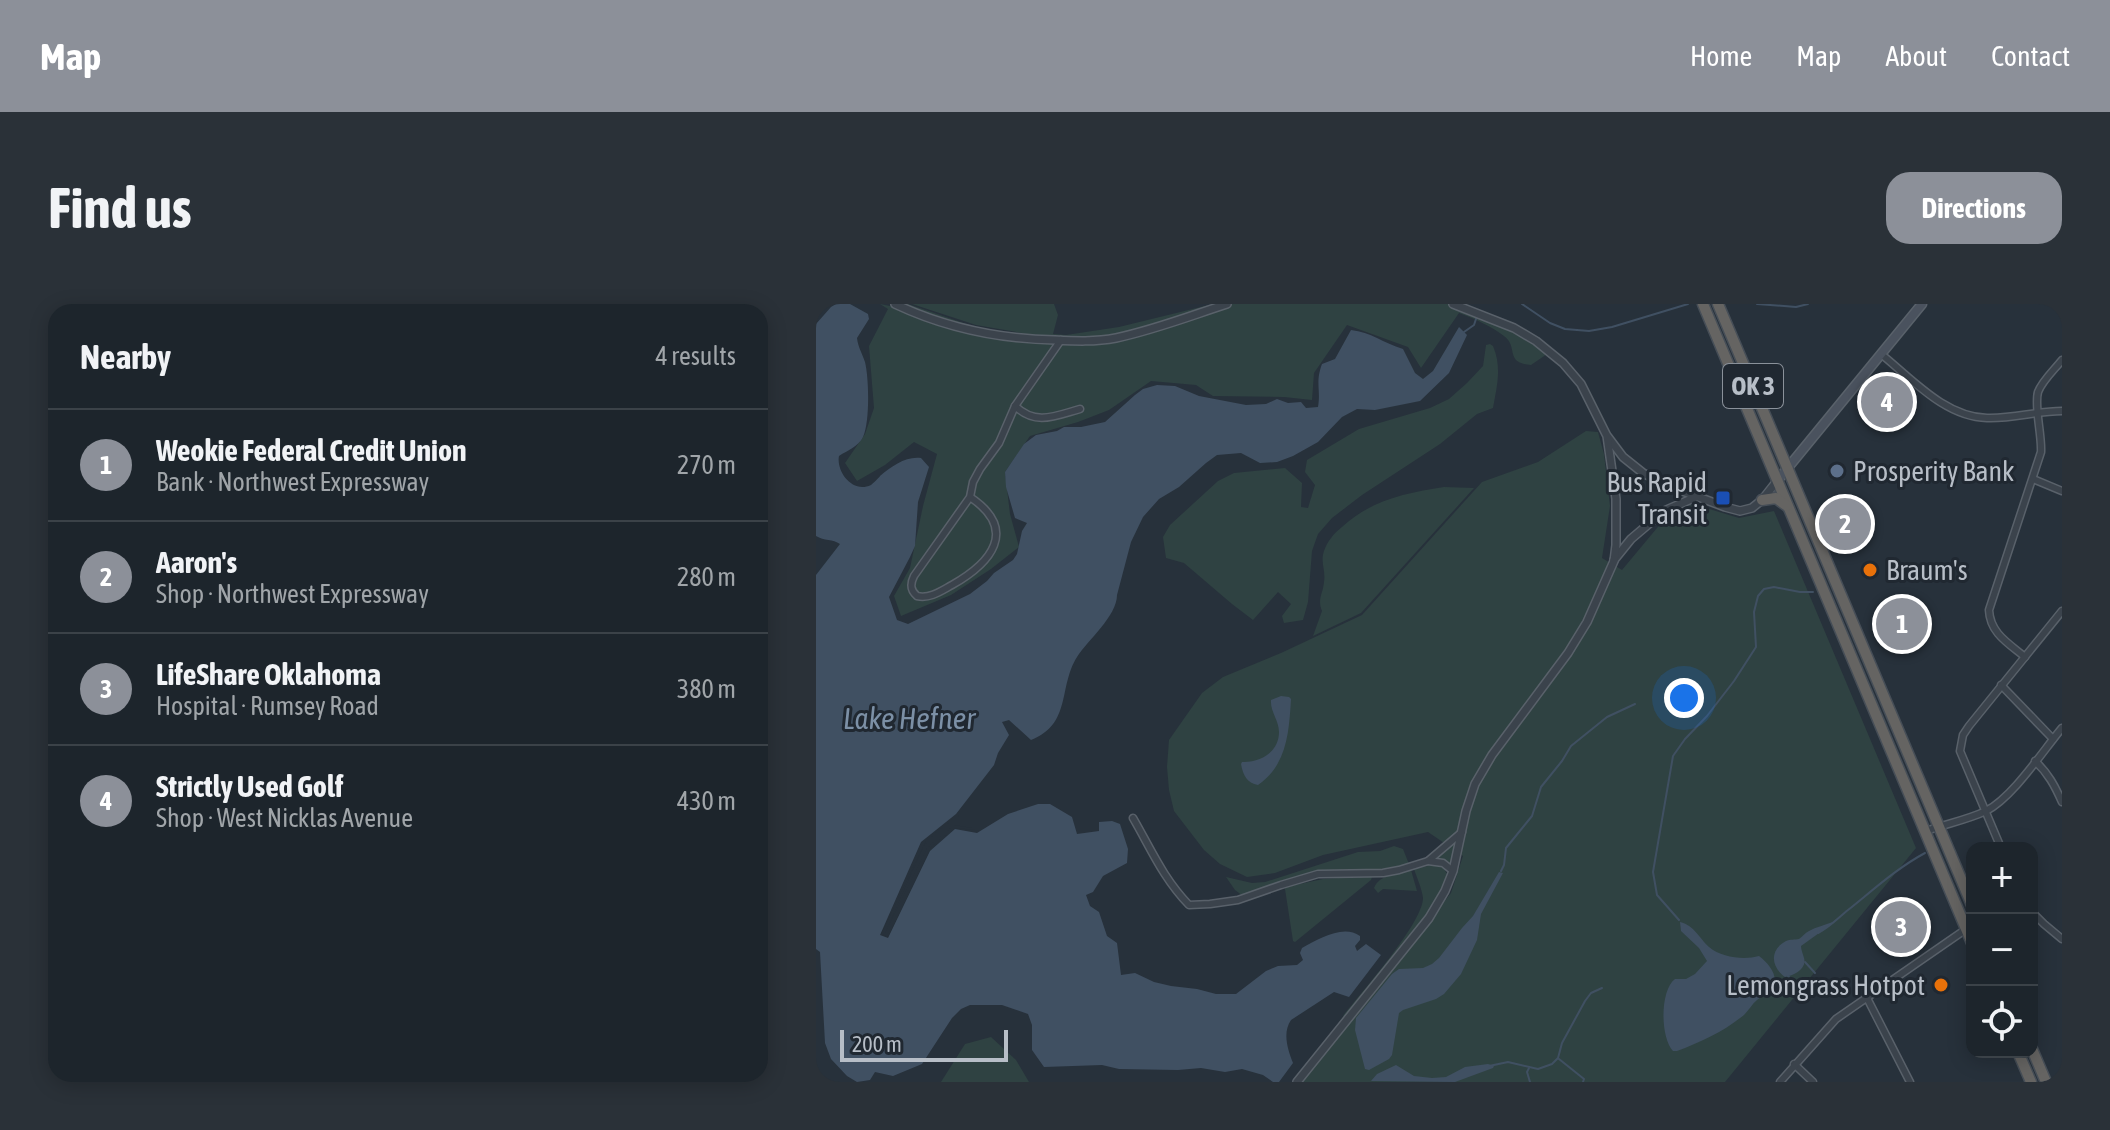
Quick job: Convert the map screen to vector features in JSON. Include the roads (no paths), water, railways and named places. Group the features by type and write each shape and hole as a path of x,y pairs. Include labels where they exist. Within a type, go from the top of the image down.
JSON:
{"highway":[{"name":"OK 3","path":"1703,304 1966,920"},
{"name":"OK 3","path":"1718,304 1966,891"},
{"path":"1762,500 1776,498 1789,507"},
{"path":"1857,668 1870,663"},
{"path":"2021,1058 2031,1082"},
{"path":"2036,1058 2046,1082"},
{"path":"2025,1067 2038,1063"}],"main road":[{"path":"1777,481 1922,304"}],"street":[{"path":"895,304 974,332 1006,338 1081,342 1116,338 1227,304"},
{"path":"1453,304 1525,334 1563,363 1581,384 1607,436 1623,457 1643,473 1696,497 1740,511 1752,508 1762,500 1777,481"},
{"path":"970,497 988,510 993,518 995,535 990,553 971,574 933,595 917,596 911,588 914,576 970,497 973,482 999,443 1015,406 1061,340"},
{"path":"1881,354 1939,401 1966,414 1992,418 2062,411"},
{"path":"2025,657 1997,634 1989,610 2041,452 2038,391 2062,360"},
{"path":"1015,406 1024,415 1037,419 1080,409"},
{"path":"1607,436 1616,499 1614,561"},
{"path":"2033,479 2062,491"},
{"path":"1297,1082 1429,918 1453,871 1475,784 1492,755 1568,653 1587,622 1614,561 1631,539 1664,511 1696,497"},
{"path":"1999,842 1960,751 1965,731 2062,611"},
{"path":"2001,685 2053,739"},
{"path":"1926,831 1986,811 2006,797 2062,728"},
{"path":"2035,761 2050,778 2062,802"},
{"path":"1133,818 1161,870 1189,905 1238,900 1318,874 1383,873 1428,861 1443,863 1453,871"},
{"path":"1428,861 1462,832"},
{"path":"2034,914 2062,939"},
{"path":"1780,1082 1836,1019 1966,929"},
{"path":"1867,998 1910,1082"},
{"path":"1794,1064 1813,1082"}],"water":[{"name":"Lake Hefner","path":"836,304 850,304 868,314 869,319 857,338 866,369 867,421 861,440 839,456 843,474 852,484 864,487 905,460 921,458 929,467 918,502 915,546 889,597 897,620 908,624 970,594 1013,560 1027,523 1015,518 1005,472 1024,444 1036,435 1064,427 1105,422 1143,389 1157,385 1175,386 1199,396 1246,405 1266,404 1277,399 1288,403 1301,402 1306,408 1318,407 1322,364 1335,359 1351,330 1403,349 1415,373 1423,379 1433,371 1459,327 1467,335 1449,373 1420,401 1375,410 1357,409 1342,417 1318,442 1277,462 1260,463 1241,453 1217,455 1179,487 1159,499 1143,517 1131,542 1112,611 1071,669 1059,715 1044,733 1031,740 1009,720 1002,722 1009,735 994,765 956,814 921,842 880,935 888,938 930,851 955,829 977,833 1008,814 1038,804 1050,804 1072,817 1077,834 1099,831 1099,822 1112,821 1120,824 1128,849 1127,863 1103,876 1093,892 1086,895 1090,906 1099,912 1107,936 1117,943 1121,975 1135,973 1171,986 1216,994 1236,994 1266,971 1278,966 1297,965 1303,960 1300,953 1302,948 1331,934 1353,933 1360,936 1355,946 1357,951 1366,944 1381,955 1349,997 1334,992 1291,1020 1286,1036 1293,1063 1279,1082 1242,1069 1225,1072 1201,1068 1119,1069 1102,1065 1044,1067 1032,1050 1032,1025 1028,1014 1002,1005 970,1005 961,1009 922,1064 893,1076 875,1072 870,1080 857,1082 831,1059 825,1043 820,952 816,949 816,575 840,544 816,536 816,324"},
{"path":"1281,696 1291,699 1285,747 1268,777 1258,785 1254,784 1246,778 1241,764 1262,758 1276,745 1279,728 1271,700"},
{"path":"1499,872 1503,873 1481,914 1477,940 1461,974 1444,994 1399,1013 1392,1055 1369,1070 1365,1069 1355,1030 1356,1018 1392,974 1399,969 1423,968 1439,958 1473,916"},
{"path":"1680,922 1689,926 1720,954 1740,958 1759,956 1770,968 1775,983 1770,991 1728,1027 1673,1051 1664,1025 1664,1003 1670,985 1675,979 1686,979 1695,974 1707,961 1699,948 1681,931"},
{"path":"1833,922 1801,946 1802,968 1785,977 1780,973 1774,959 1781,945"},
{"path":"1488,1064 1493,1068 1455,1082 1371,1081 1377,1074 1396,1065 1414,1076 1432,1078 1446,1077 1465,1067"}],"waterway":[{"path":"1522,304 1550,323 1565,329 1589,331 1688,304"},
{"path":"1757,304 1796,307 1808,304"},
{"path":"1464,332 1474,325 1477,316"},
{"path":"1679,920 1657,895 1653,872 1673,756 1734,681 1756,647 1754,612 1758,596 1764,589 1774,587 1813,592"},
{"path":"1501,871 1506,848 1532,816 1541,787 1571,746 1607,717 1635,704"},
{"path":"1818,933 1895,872 1925,853"},
{"path":"1805,962 1815,973"},
{"path":"1788,976 1803,992"},
{"path":"1489,1066 1508,1062 1538,1069 1552,1064 1558,1058 1562,1043 1585,1001 1591,993 1602,988"},
{"path":"1559,1059 1584,1079 1583,1082"},
{"path":"1529,1068 1530,1082"}],"place":[{"name":"Strictly Used Golf","path":"1887,402"},
{"name":"Prosperity Bank","path":"1837,471"},
{"name":"Bus Rapid Transit","path":"1723,498"},
{"name":"Aaron's","path":"1845,524"},
{"name":"Braum's","path":"1870,570"},
{"name":"Weokie Federal Credit Union","path":"1902,624"},
{"name":"LifeShare Oklahoma","path":"1901,927"},
{"name":"Lemongrass Hotpot","path":"1941,985"}]}
